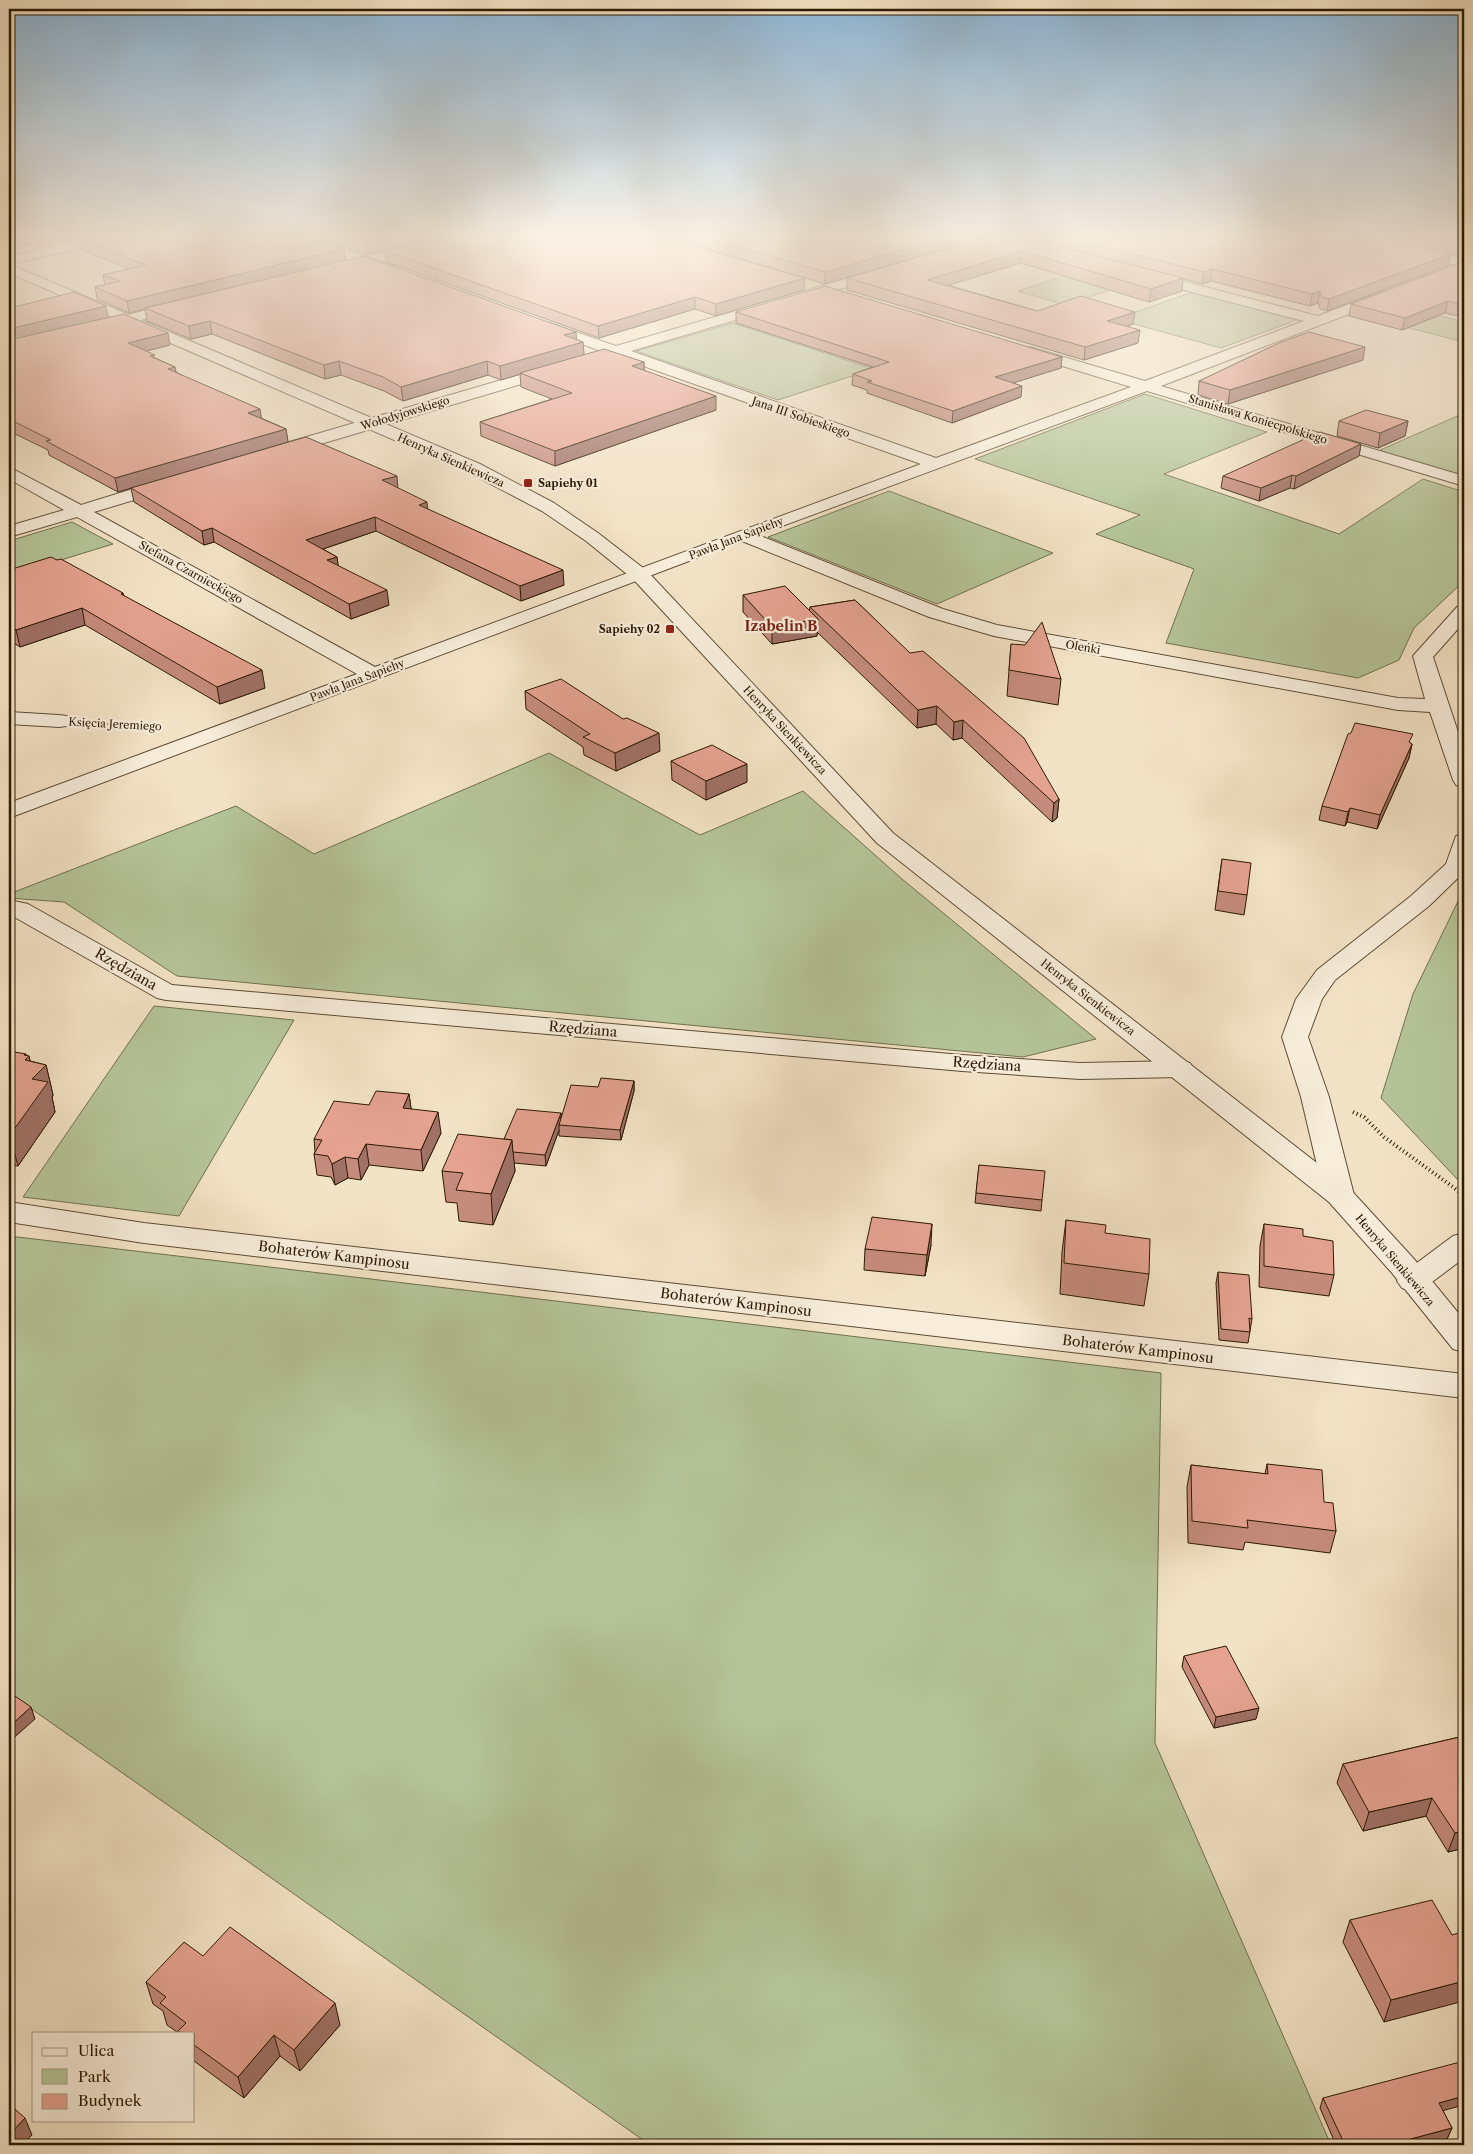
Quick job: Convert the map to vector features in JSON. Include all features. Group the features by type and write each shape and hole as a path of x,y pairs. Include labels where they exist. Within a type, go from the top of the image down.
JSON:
{"street":[{"name":"Henryka Sienkiewicza","path":"170,338 510,486 592,537 640,575 885,838 1339,1195 1403,1266 1413,1281 1464,1341"},
{"name":"Jana III Sobieskiego","path":"577,338 937,464"},
{"name":"Wołodyjowskiego","path":"267,454 659,338"},
{"name":"Pawła Jana Sapiehy","path":"9,811 1272,338"},
{"name":"Stanisława Koniecpolskiego","path":"1012,346 1464,481"},
{"name":"Stefana Czarnieckiego","path":"9,472 372,674"},
{"path":"9,532 183,480"},
{"name":"Oleńki","path":"742,535 936,613 994,630 1398,704 1438,706"},
{"path":"1464,611 1423,656 1464,780"},
{"name":"Księcia Jeremiego","path":"9,718 59,721"},
{"path":"1339,1195 1315,1096 1295,1037 1309,999 1326,975 1420,901 1457,866 1464,841"},
{"name":"Rzędziana","path":"9,907 19,908 166,992 992,1065 1080,1071 1180,1069"},
{"name":"Bohaterów Kampinosu","path":"9,1212 144,1233 1464,1386"},
{"path":"1413,1281 1464,1243"}],"path":[{"name":"Księcia Jeremiego","path":"59,721 162,727"},
{"path":"1315,1096 1364,1117 1384,1137 1464,1194"}],"green space":[{"path":"683,338 778,338 874,369 778,400 636,351"},
{"path":"1183,338 1249,338 1221,348"},
{"path":"1447,338 1464,338 1464,342"},
{"path":"1145,394 1267,432 1164,474 1339,534 1423,479 1464,492 1464,581 1414,628 1399,660 1358,678 1166,643 1194,569 1096,534 1140,515 975,459"},
{"path":"1464,413 1464,476 1378,451"},
{"path":"889,491 1053,553 937,604 768,537"},
{"path":"72,522 113,544 9,576 9,541"},
{"path":"549,753 700,835 803,791 902,879 1096,1039 1023,1057 177,976 64,902 9,898 9,894 236,806 314,854"},
{"path":"1464,889 1464,1182 1458,1180 1381,1098 1413,994"},
{"path":"154,1006 294,1020 179,1216 23,1197"},
{"path":"9,1236 1161,1373 1155,1743 1331,2145 650,2145 9,1693"}],"building":[{"path":"20,338 150,338 128,343 155,355 150,356 175,367 168,369 260,409 248,413 286,429 115,478 46,441 51,440 9,419 9,340"},
{"path":"253,338 571,338 583,342 500,366 487,361 401,387 383,377 339,361 324,365"},
{"path":"814,338 997,338 1062,357 995,377 1022,386 953,411 867,382 872,381 853,374 889,362"},
{"path":"1052,338 1116,338 1085,347"},
{"path":"1294,338 1330,338 1365,347 1230,390 1199,381"},
{"path":"604,349 644,362 632,366 716,396 555,451 480,422 572,393 520,373"},
{"path":"1366,410 1408,421 1380,433 1339,421"},
{"path":"1320,432 1361,444 1296,476 1292,475 1261,488 1223,476"},
{"path":"306,437 397,476 382,480 427,502 419,505 563,570 520,586 375,517 306,540 337,557 327,560 387,590 349,604 212,528 202,531 131,488"},
{"path":"51,557 57,560 61,559 123,593 121,594 262,670 217,687 82,608 16,630 9,625 9,570"},
{"path":"785,586 818,619 772,627 743,595"},
{"path":"855,600 910,653 923,651 1024,738 1059,799 1054,803 963,720 954,722 937,706 918,710 810,607"},
{"path":"1042,622 1061,679 1009,670 1011,644 1025,645"},
{"path":"561,679 623,719 627,718 659,733 615,753 583,737 590,734 525,691"},
{"path":"1355,723 1413,734 1409,742 1412,744 1380,815 1350,808 1348,812 1322,806 1348,734 1351,733"},
{"path":"712,745 747,764 706,781 671,761"},
{"path":"1222,859 1251,863 1247,895 1218,891"},
{"path":"9,1051 26,1054 24,1055 29,1056 25,1060 46,1065 32,1079 48,1082 10,1135 9,1135"},
{"path":"601,1078 634,1081 620,1130 559,1125 571,1085 598,1087"},
{"path":"376,1091 409,1094 403,1108 438,1112 421,1150 366,1144 358,1159 345,1157 332,1164 328,1156 314,1154 322,1140 314,1139 334,1101 369,1105"},
{"path":"517,1109 561,1113 545,1155 513,1152 512,1140 504,1139"},
{"path":"458,1134 512,1140 491,1194 456,1190 463,1173 442,1171"},
{"path":"979,1165 1045,1171 1042,1200 976,1193"},
{"path":"872,1217 932,1224 927,1255 865,1249"},
{"path":"1066,1220 1106,1225 1105,1233 1150,1239 1149,1274 1064,1263"},
{"path":"1264,1224 1303,1229 1303,1236 1333,1241 1334,1275 1264,1266"},
{"path":"1218,1272 1249,1275 1252,1319 1249,1318 1250,1332 1221,1329"},
{"path":"1267,1464 1322,1470 1324,1502 1333,1503 1336,1531 1247,1520 1248,1528 1192,1521 1191,1465 1268,1474"},
{"path":"1226,1646 1259,1708 1216,1717 1184,1656"},
{"path":"9,1692 31,1707 9,1727"},
{"path":"1464,1736 1464,1831 1455,1833 1432,1798 1369,1812 1343,1764"},
{"path":"1432,1900 1452,1935 1462,1932 1464,1936 1464,1981 1391,2000 1350,1920"},
{"path":"230,1927 335,2003 294,2050 274,2035 238,2077 195,2046 195,2032 177,2032 186,2023 160,2003 166,1997 146,1982 184,1942 203,1956"},
{"path":"1464,2061 1464,2096 1439,2103 1452,2128 1388,2145 1345,2145 1323,2098"},
{"path":"9,2104 25,2118 9,2135"}],"place":[{"name":"Sapiehy 01","path":"528,483"},
{"name":"Sapiehy 02","path":"670,629"}],"district":[{"name":"Izabelin B","path":"781,626"}]}
